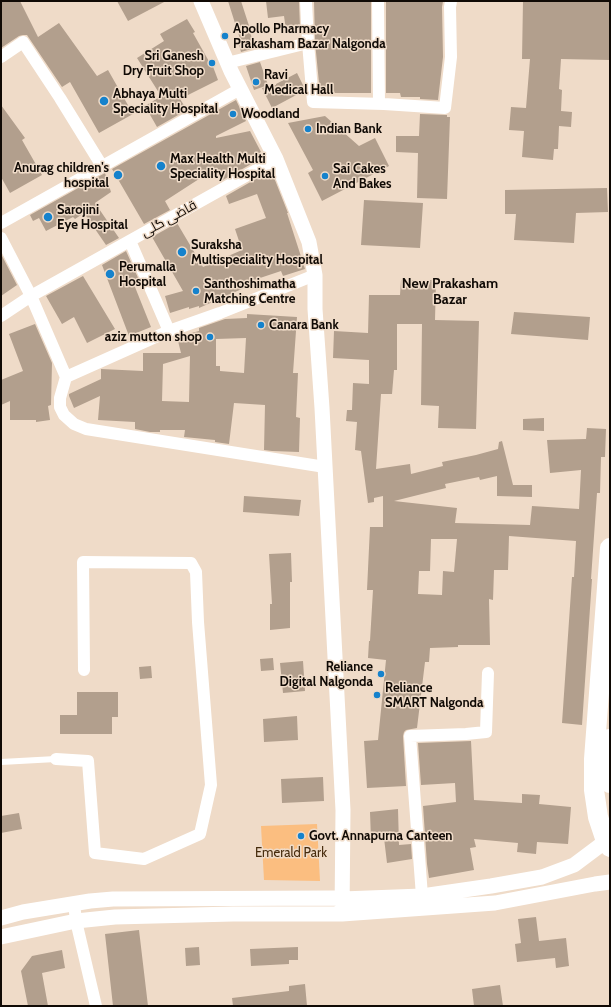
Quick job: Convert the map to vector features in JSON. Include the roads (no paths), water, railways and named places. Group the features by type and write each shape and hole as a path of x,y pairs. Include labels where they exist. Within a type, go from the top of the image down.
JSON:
{"highway":[{"path":"609,841 598,817 594,790 594,759 610,548"},
{"path":"610,733 608,761 610,783"}],"street":[{"path":"201,1 227,64 276,159 309,242 315,275 315,309 322,408 343,810 342,914"},
{"path":"306,1 313,102 445,108 451,57 451,1"},
{"path":"378,1 378,104"},
{"path":"1,56 23,42 102,166"},
{"path":"227,64 308,44"},
{"path":"1,223 240,89"},
{"name":"قاضی گلی","path":"1,316 31,296 276,159"},
{"path":"1,238 31,296 66,377 60,398 60,407 64,415 74,424 86,429 325,467"},
{"path":"130,241 169,331"},
{"path":"66,377 169,331 220,313 315,275"},
{"path":"56,759 88,761 95,853 144,859 200,834 211,785 198,622 196,572 191,563 82,562 84,670"},
{"path":"422,896 410,736 486,732 488,673"},
{"path":"1,918 23,912 74,903 113,899 342,899 422,896 542,877 574,865 609,841"},
{"path":"1,937 76,921 115,917 233,914 342,914 495,903 610,882"},
{"path":"74,903 76,921 96,1006"}],"lane":[{"path":"1,762 56,759"}],"place":[{"name":"Apollo Pharmacy Prakasham Bazar Nalgonda","path":"225,36"},
{"name":"Sri Ganesh Dry Fruit Shop","path":"212,63"},
{"name":"Ravi Medical Hall","path":"256,82"},
{"name":"Abhaya Multi Speciality Hospital","path":"104,101"},
{"name":"Woodland","path":"233,114"},
{"name":"Indian Bank","path":"308,129"},
{"name":"Max Health Multi Speciality Hospital","path":"161,166"},
{"name":"Anurag children's hospital","path":"118,175"},
{"name":"Sai Cakes And Bakes","path":"325,176"},
{"name":"Sarojini Eye Hospital","path":"48,217"},
{"name":"Suraksha Multispeciality Hospital","path":"182,252"},
{"name":"Perumalla Hospital","path":"110,274"},
{"name":"Santhoshimatha Matching Centre","path":"196,291"},
{"name":"Canara Bank","path":"261,325"},
{"name":"aziz mutton shop","path":"210,337"},
{"name":"Reliance Digital Nalgonda","path":"381,674"},
{"name":"Reliance SMART Nalgonda","path":"377,695"},
{"name":"Govt. Annapurna Canteen","path":"301,836"}],"district":[{"name":"New Prakasham Bazar","path":"450,292"}],"park label":[{"name":"Emerald Park","path":"291,853"}]}
